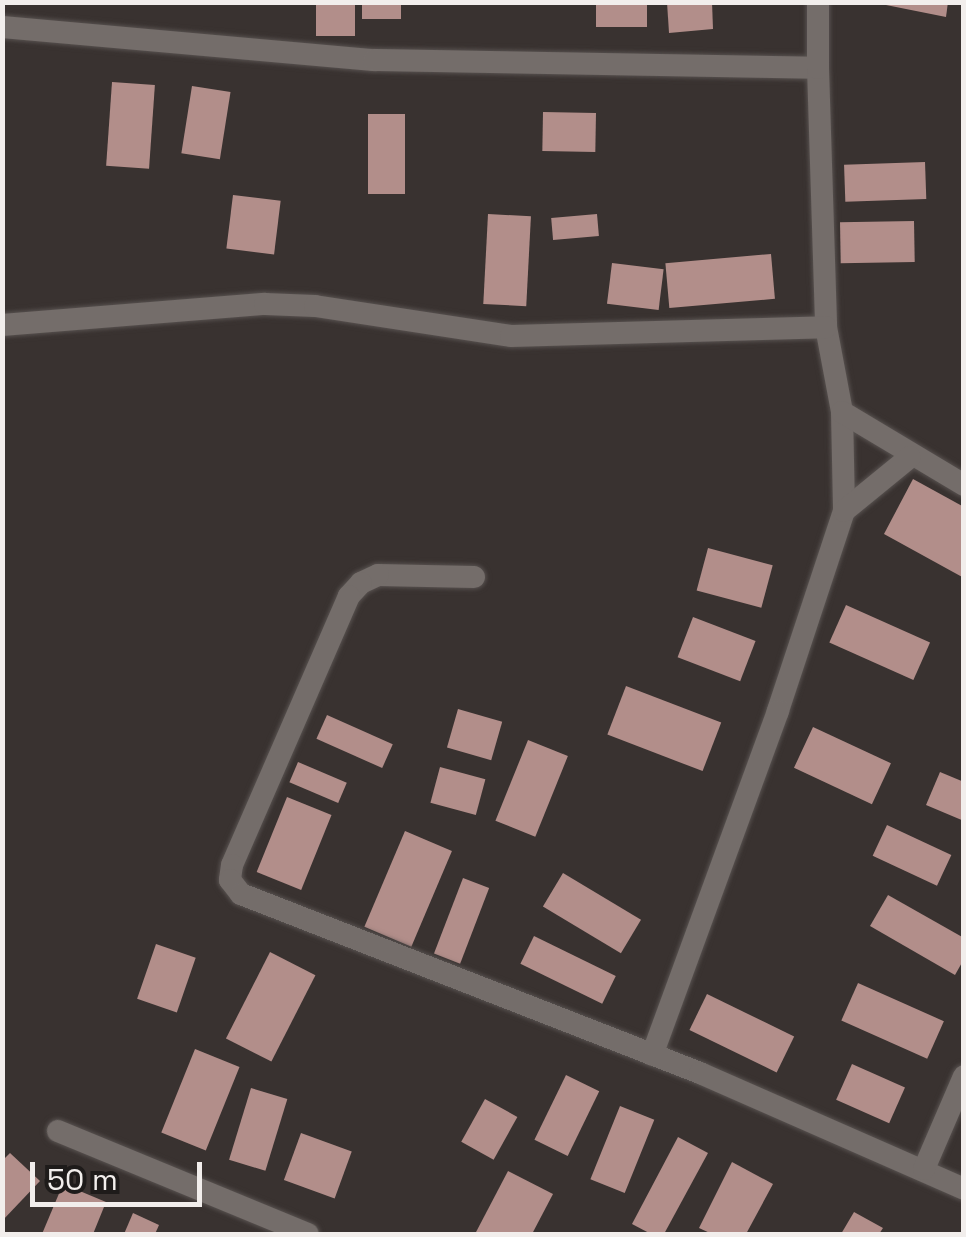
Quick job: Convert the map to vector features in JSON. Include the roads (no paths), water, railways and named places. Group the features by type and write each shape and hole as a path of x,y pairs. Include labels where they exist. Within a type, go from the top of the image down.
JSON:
{"street":[{"path":"652,1055 797,658 844,511 842,412 826,328 818,2"},
{"path":"2,26 374,60 818,68"},
{"path":"2,324 266,304 315,306 511,336 826,328"},
{"path":"842,412 910,457 964,486"},
{"path":"844,511 910,457"},
{"path":"474,577 378,576 361,583 350,596 232,865 230,880 241,894 652,1055 964,1189"},
{"path":"924,1169 964,1076"},
{"path":"58,1131 308,1234"}]}
